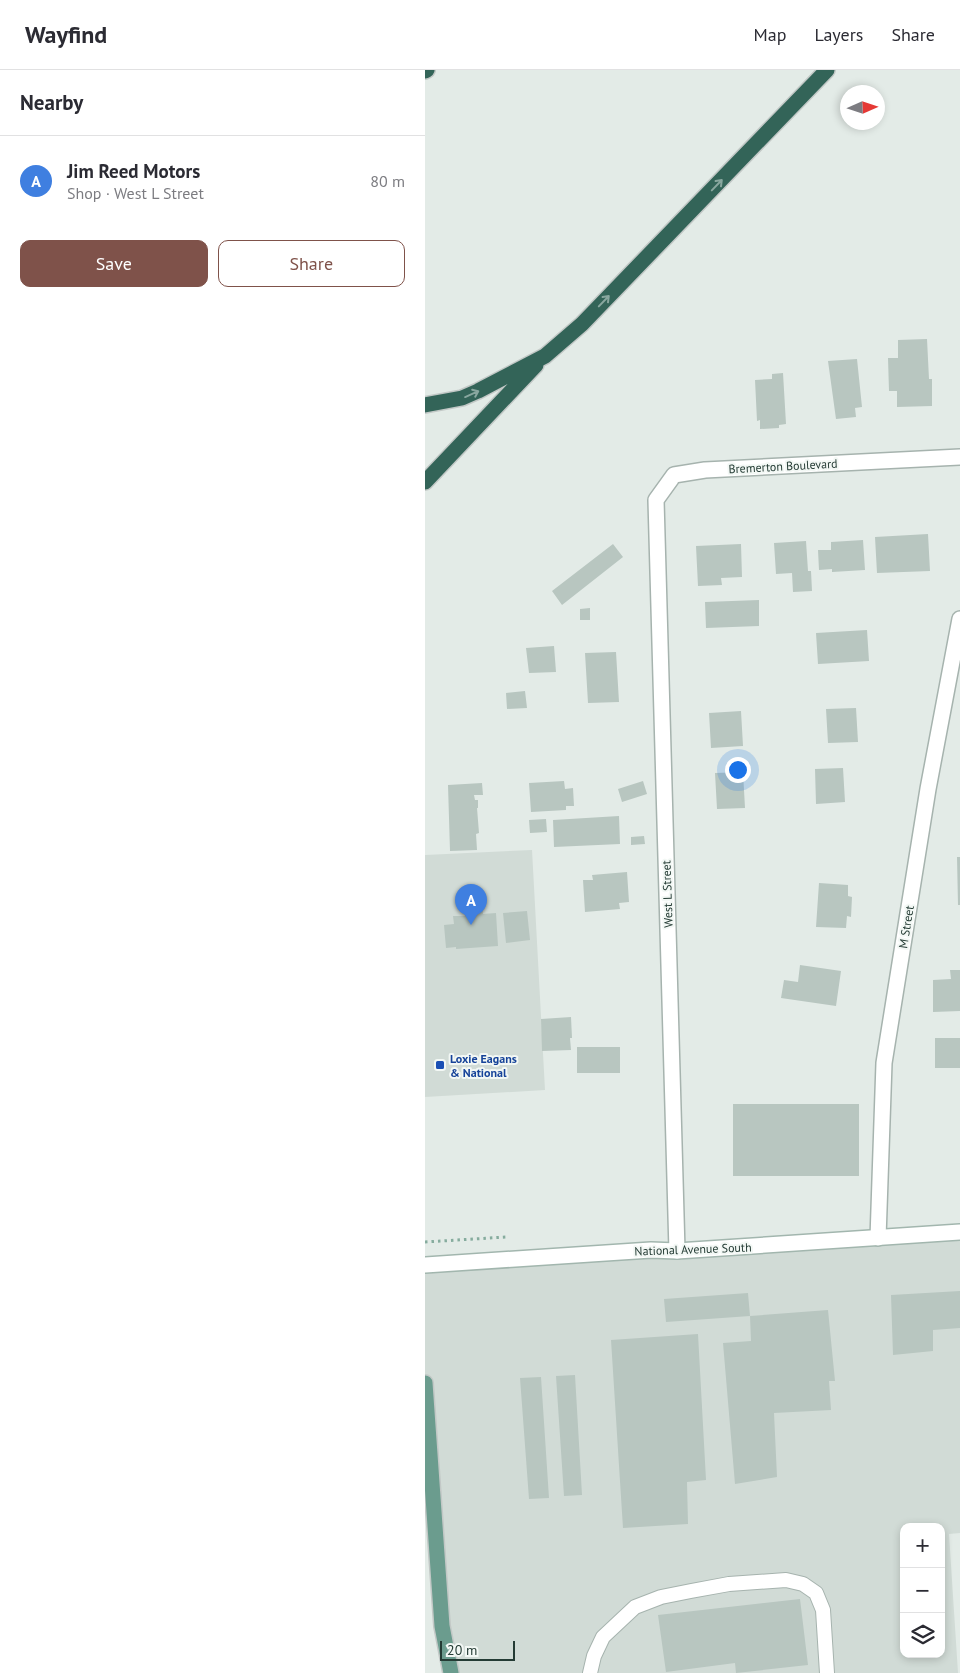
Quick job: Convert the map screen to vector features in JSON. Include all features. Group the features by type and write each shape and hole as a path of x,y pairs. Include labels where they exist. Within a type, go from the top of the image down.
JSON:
{"highway":[{"path":"425,482 545,356 581,324 827,70"},
{"path":"425,405 462,398 545,356"}],"main road":[{"path":"425,1382 442,1626 451,1673"}],"street":[{"name":"Bremerton Boulevard","path":"657,537 657,500 674,475 705,470 960,457"},
{"name":"West L Street","path":"657,537 677,1251"},
{"name":"M Street","path":"878,1238 884,1063 928,790 960,619"},
{"name":"National Avenue South","path":"425,1266 651,1250 677,1251 960,1232"}],"lane":[{"path":"590,1673 593,1656 603,1637 635,1607 661,1597 768,1580 786,1580 803,1584 816,1593 823,1610 827,1673"}],"shaded area":[{"path":"532,850 545,1090 425,1097 425,855"},
{"path":"960,1232 960,1533 949,1534 958,1673 452,1673 425,1383 425,1265"}],"building":[{"path":"927,339 929,379 932,379 932,406 897,407 897,391 889,391 888,358 898,358 898,340"},
{"path":"857,359 862,407 855,408 856,417 836,419 828,361"},
{"path":"783,373 786,424 779,425 779,428 760,429 760,420 757,421 755,380 772,379 772,374"},
{"path":"928,534 930,571 877,573 875,537"},
{"path":"863,540 865,570 832,572 832,569 819,570 818,550 831,550 831,542"},
{"path":"806,541 808,571 811,571 812,591 793,592 792,573 776,574 774,543"},
{"path":"613,544 623,557 562,605 552,591"},
{"path":"741,544 742,577 721,578 722,585 698,586 696,546"},
{"path":"759,600 759,626 706,628 705,602"},
{"path":"590,608 590,620 580,620 580,609"},
{"path":"867,630 869,661 818,664 816,633"},
{"path":"554,646 556,672 529,673 526,648"},
{"path":"616,652 619,702 588,703 585,653"},
{"path":"525,691 527,708 507,709 506,693"},
{"path":"856,708 858,742 828,743 826,709"},
{"path":"741,711 743,746 711,748 709,713"},
{"path":"843,768 845,802 816,804 815,769"},
{"path":"743,772 745,808 717,809 715,773"},
{"path":"564,781 565,789 573,788 574,806 566,806 566,810 531,812 529,783"},
{"path":"643,781 647,794 622,802 618,789"},
{"path":"482,783 483,795 474,795 475,800 478,800 479,833 476,834 477,850 450,851 448,785"},
{"path":"619,816 620,844 554,847 553,820"},
{"path":"546,819 547,832 530,833 529,820"},
{"path":"644,836 645,844 631,845 631,837"},
{"path":"957,857 960,857 960,905 958,905"},
{"path":"627,872 629,902 619,903 620,909 585,912 583,880 593,880 592,875"},
{"path":"819,883 848,885 848,896 852,897 851,917 847,916 846,928 816,927"},
{"path":"482,902 483,914 496,913 498,946 446,948 444,925 454,924 453,916 465,916 464,903"},
{"path":"527,911 530,940 506,943 503,913"},
{"path":"800,965 841,971 836,1006 781,998 784,980 798,982"},
{"path":"950,970 960,970 960,1011 933,1012 933,980 951,979"},
{"path":"571,1017 571,1050 542,1051 541,1019"},
{"path":"935,1038 960,1038 960,1068 935,1068"},
{"path":"577,1047 620,1047 620,1073 577,1073"},
{"path":"733,1104 859,1104 859,1176 733,1176"},
{"path":"960,1291 960,1328 933,1330 933,1351 893,1355 891,1295"},
{"path":"748,1293 750,1316 666,1322 664,1299"},
{"path":"828,1310 835,1381 829,1381 831,1410 774,1413 777,1477 735,1484 723,1343 751,1341 750,1316"},
{"path":"698,1334 706,1480 687,1482 688,1524 623,1528 611,1340"},
{"path":"575,1375 582,1495 564,1496 556,1376"},
{"path":"541,1377 549,1498 529,1499 520,1378"},
{"path":"800,1599 808,1665 736,1673 735,1663 666,1672 658,1615"}],"place":[{"name":"Jim Reed Motors","path":"471,925"},
{"name":"Loxie Eagans & National","path":"440,1065"}]}
